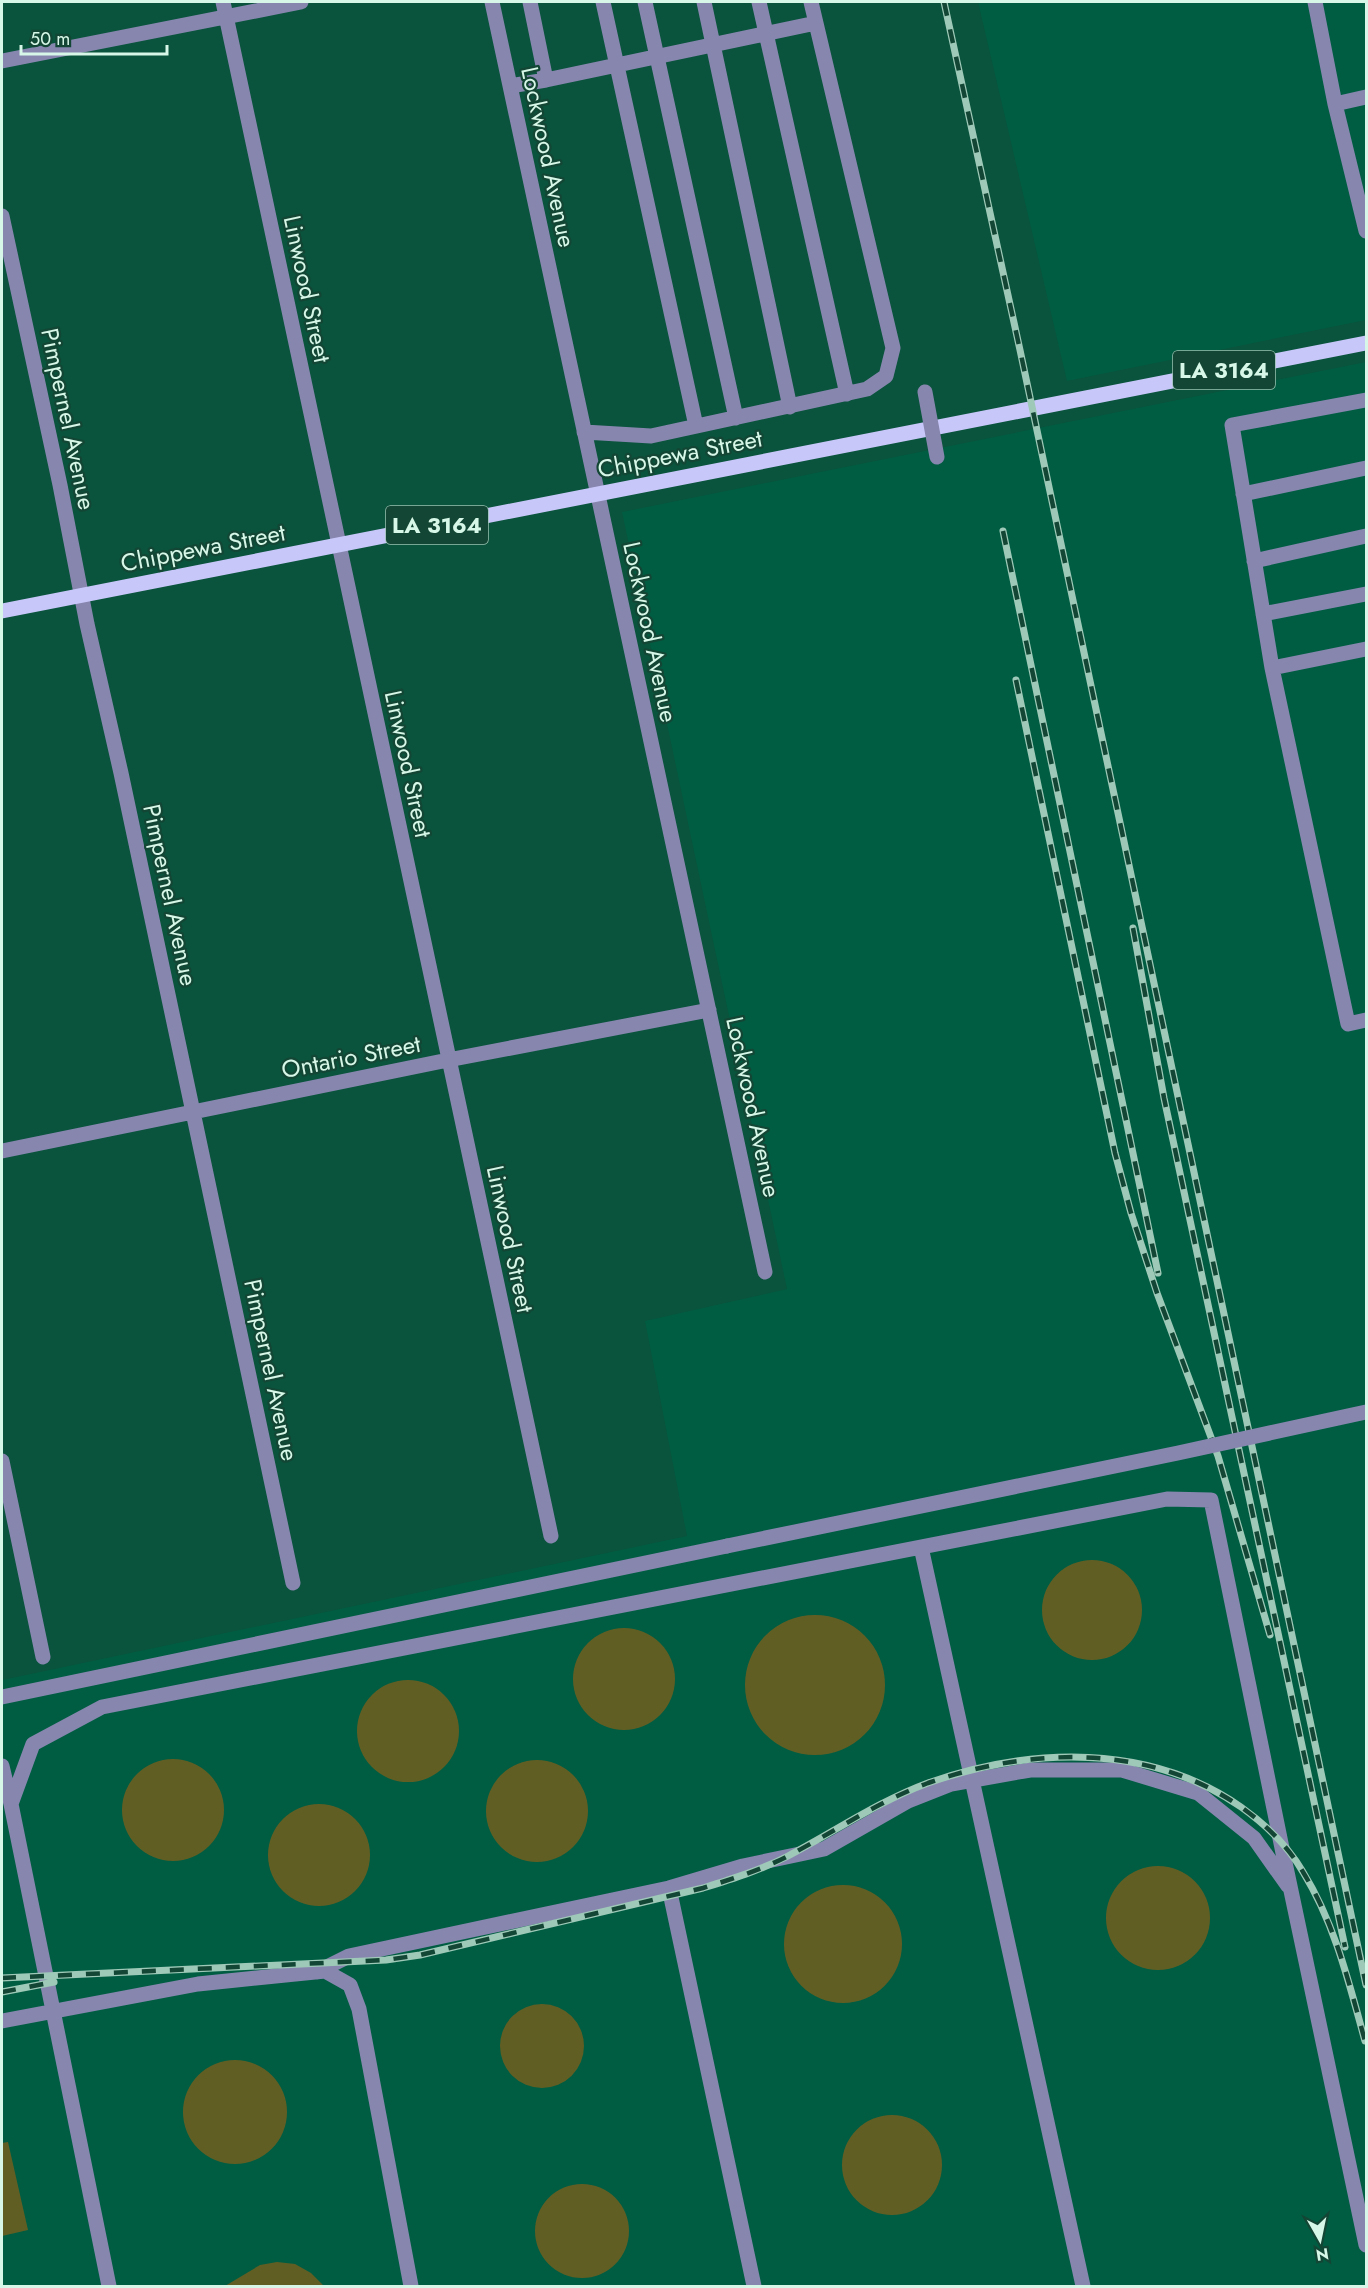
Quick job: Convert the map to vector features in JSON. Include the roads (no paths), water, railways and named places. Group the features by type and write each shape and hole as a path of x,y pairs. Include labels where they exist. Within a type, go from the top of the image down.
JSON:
{"main road":[{"name":"Chippewa Street","path":"2,611 1366,343"}],"street":[{"path":"2,61 225,9 301,2"},
{"name":"Lockwood Avenue","path":"492,2 765,1272"},
{"path":"530,2 546,80"},
{"path":"603,2 696,426"},
{"path":"645,2 736,418"},
{"path":"704,2 790,407"},
{"path":"759,2 847,394"},
{"path":"584,432 651,436 867,389 886,376 893,348 811,2"},
{"path":"1315,2 1335,104 1366,231"},
{"name":"Linwood Street","path":"225,9 551,1536"},
{"path":"510,86 816,23"},
{"path":"1335,104 1366,97"},
{"name":"Pimpernel Avenue","path":"2,216 293,1583"},
{"path":"925,392 937,457"},
{"path":"1366,400 1232,425 1272,668 1348,1024 1366,1020"},
{"path":"1243,494 1366,468"},
{"path":"1254,561 1366,536"},
{"path":"1263,614 1366,594"},
{"path":"1272,668 1366,649"},
{"name":"Ontario Street","path":"2,1151 448,1060 709,1010"},
{"path":"2,1697 1190,1451 1366,1412"},
{"path":"2,1461 43,1657"},
{"path":"11,1804 33,1744 102,1707 1167,1498 1211,1500 1366,2245"},
{"path":"921,1547 974,1780 1083,2286"},
{"path":"2,1766 110,2286"},
{"path":"316,1972 349,1956 669,1888 743,1866 824,1850 908,1801 951,1784 1030,1770 1122,1770 1198,1793 1254,1838 1291,1891"},
{"path":"669,1888 754,2286"},
{"path":"2,2021 198,1984 325,1971 350,1985 359,2009 411,2286"}],"railway":[{"path":"944,2 1020,350 1366,1985"},
{"path":"1003,531 1158,1273"},
{"path":"1016,680 1115,1153 1131,1213 1157,1293 1218,1456 1270,1635"},
{"path":"1133,928 1164,1098 1345,1947"},
{"path":"2,1978 386,1960 420,1955 703,1888 736,1878 788,1856 910,1790 967,1771 1048,1758 1089,1758 1129,1762 1168,1771 1205,1786 1241,1807 1275,1836 1297,1862 1324,1912 1340,1954 1365,2041"},
{"path":"2,1992 54,1982"}]}
